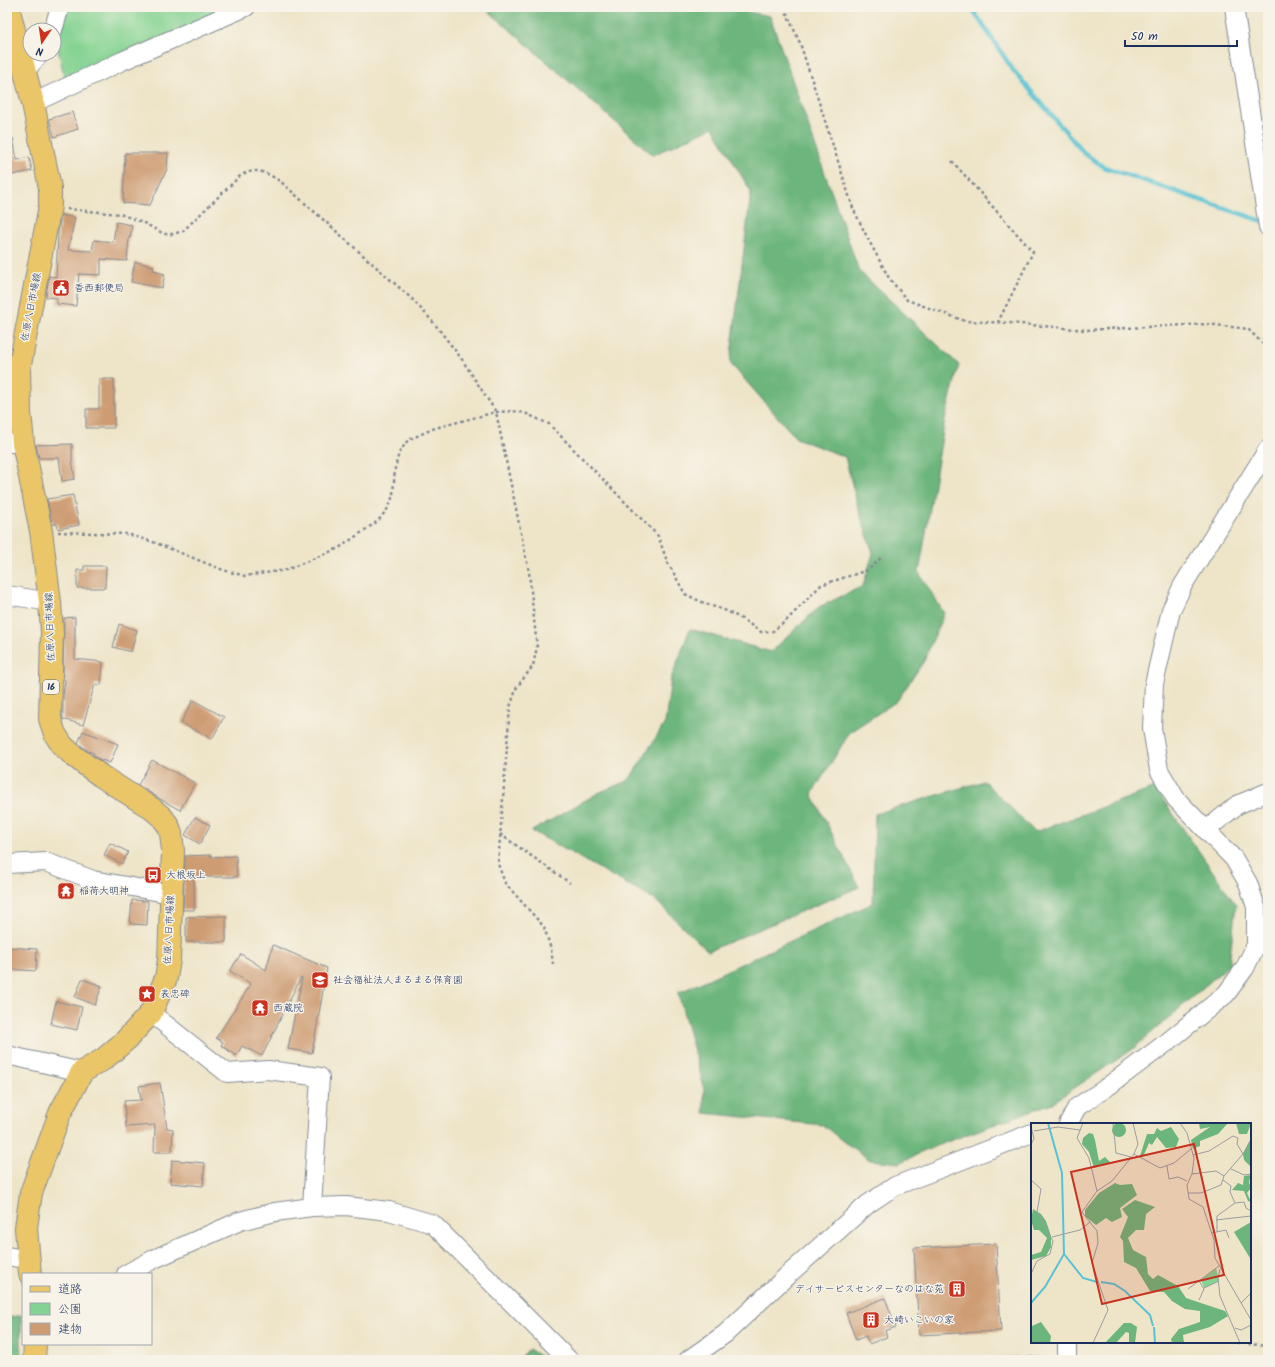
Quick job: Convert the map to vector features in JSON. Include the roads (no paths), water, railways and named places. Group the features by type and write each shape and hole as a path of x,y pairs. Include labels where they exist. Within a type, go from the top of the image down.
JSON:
{"main road":[{"name":"佐原八日市場線","path":"8,7 25,71 50,188 50,206 19,370 20,412 15,443 41,531 50,602 52,632 50,720 55,734 62,745 74,756 162,817 168,825 171,834 173,851 169,960 166,978 151,1013 126,1040 104,1059 82,1072"},
{"path":"30,1267 26,1228 32,1193 60,1113 82,1072"},
{"path":"34,1360 35,1345"}],"street":[{"path":"55,22 60,7"},
{"path":"32,103 246,7"},
{"path":"1234,7 1267,222"},
{"path":"25,71 33,62"},
{"path":"1068,1123 1077,1107 1103,1090 1164,1045 1226,994 1246,968 1256,945 1256,907 1248,883 1234,858 1176,799 1159,770 1152,728 1154,684 1171,610 1182,585 1268,449"},
{"path":"7,595 50,602"},
{"path":"1206,830 1237,805 1268,792"},
{"path":"7,864 46,862 93,880 171,894"},
{"path":"151,1013 227,1073 268,1070 320,1077 312,1207"},
{"path":"7,1055 82,1072"},
{"path":"688,1360 725,1334 789,1274 868,1204 895,1186 1031,1134"},
{"path":"128,1273 154,1259 240,1221 275,1212 312,1207 346,1206 389,1211 433,1224 569,1360"},
{"path":"7,1256 30,1267"},
{"path":"1067,1360 1068,1343"}],"waterway":[{"path":"971,7 1013,70 1084,153 1104,167 1262,221"}],"place":[{"name":"香西郵便局","path":"61,288"},
{"name":"大根坂上","path":"153,875"},
{"name":"稲荷大明神","path":"66,891"},
{"name":"社会福祉法人まるまる保育園","path":"320,980"},
{"name":"表忠碑","path":"147,994"},
{"name":"西蔵院","path":"260,1008"},
{"name":"デイサービスセンターなのはな苑","path":"957,1289"},
{"name":"大崎いこいの家","path":"871,1320"}]}
